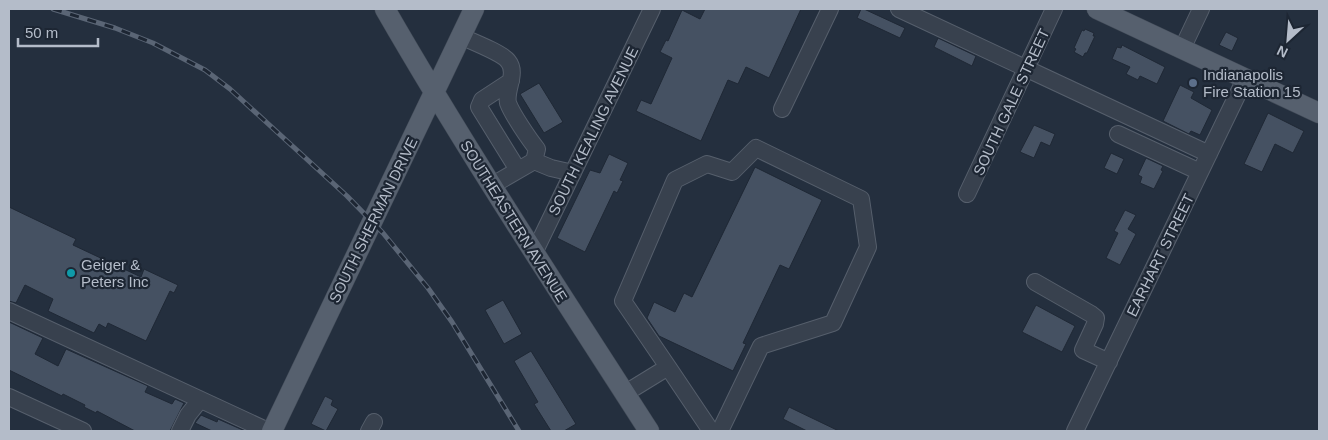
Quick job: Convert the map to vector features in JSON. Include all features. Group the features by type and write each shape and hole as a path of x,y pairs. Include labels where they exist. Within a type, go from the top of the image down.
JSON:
{"main road":[{"name":"SOUTHEASTERN AVENUE","path":"385,9 491,186 649,431"},
{"name":"SOUTH SHERMAN DRIVE","path":"270,431 474,9"},
{"path":"1097,9 1319,113"}],"street":[{"name":"SOUTH KEALING AVENUE","path":"534,253 652,9"},
{"path":"782,109 830,9"},
{"path":"899,9 1209,154"},
{"name":"SOUTH GALE STREET","path":"967,194 1054,9"},
{"path":"1182,49 1201,9"},
{"path":"460,36 503,57 509,62 512,71 508,103 537,149 534,161 491,186"},
{"name":"EARHART STREET","path":"1075,431 1245,79"},
{"path":"511,81 482,100 479,107 518,170"},
{"path":"1118,134 1200,172"},
{"path":"711,431 623,301 674,180 707,164 732,172 756,148 861,199 868,247 833,323 761,346 720,431"},
{"path":"534,161 551,168 573,173"},
{"path":"1035,282 1096,318 1082,350 1108,362"},
{"path":"9,311 270,431"},
{"path":"624,394 668,367"},
{"path":"9,397 84,431"},
{"path":"180,431 188,415 200,400"}],"building":[{"path":"705,9 801,9 769,78 746,67 738,84 728,80 701,141 636,111 641,100 651,104 672,58 660,52 666,40 668,41 682,10 700,19"},
{"path":"861,9 905,28 900,38 857,18"},
{"path":"1085,29 1094,33 1093,36 1095,36 1083,57 1074,52 1076,49 1074,48 1082,30 1084,31"},
{"path":"1226,32 1238,38 1232,51 1219,45"},
{"path":"938,38 976,56 972,66 934,47"},
{"path":"1122,45 1165,67 1157,84 1140,76 1138,80 1126,74 1130,67 1112,59 1117,47 1121,48"},
{"path":"539,83 563,122 544,133 520,94"},
{"path":"1180,85 1194,92 1191,98 1212,110 1200,135 1191,131 1189,134 1163,121"},
{"path":"1268,113 1304,131 1293,153 1275,144 1262,172 1244,164"},
{"path":"1034,125 1055,134 1050,146 1041,142 1034,158 1020,152"},
{"path":"1111,153 1124,159 1117,174 1104,168"},
{"path":"609,154 628,163 620,180 623,181 617,193 614,191 585,252 557,238 590,170 600,173"},
{"path":"1146,158 1163,166 1161,170 1163,171 1154,189 1140,183 1142,177 1138,175"},
{"path":"755,167 822,200 789,269 780,265 743,343 746,344 733,371 659,336 647,318 654,302 675,312 684,293 692,297"},
{"name":"Geiger & Peters Inc","path":"9,207 76,239 73,245 141,277 144,269 178,285 174,293 170,291 146,341 108,323 106,328 99,324 94,333 48,311 53,299 25,285 16,303 9,301"},
{"path":"1125,210 1136,215 1128,229 1136,234 1120,265 1106,258 1118,233 1114,231"},
{"path":"503,300 522,334 504,344 485,310"},
{"path":"1036,305 1075,326 1062,352 1022,332"},
{"path":"9,322 43,338 35,354 58,366 66,349 148,386 145,392 172,404 175,399 184,403 170,431 135,431 97,411 96,413 84,407 85,405 63,394 62,396 9,370"},
{"path":"531,351 576,424 564,431 551,431 534,404 538,402 514,361"},
{"path":"325,396 333,400 331,405 338,409 326,431 311,424"},
{"path":"789,407 839,431 807,431 783,419"},
{"path":"201,415 217,422 218,419 245,431 212,431 195,423"}],"railway":[{"path":"53,9 115,28 153,43 205,70 230,89 347,196 383,233 428,288 452,322 519,431"}],"place":[{"name":"Indianapolis Fire Station 15","path":"1193,83"},
{"name":"Geiger & Peters Inc","path":"71,273"}]}
